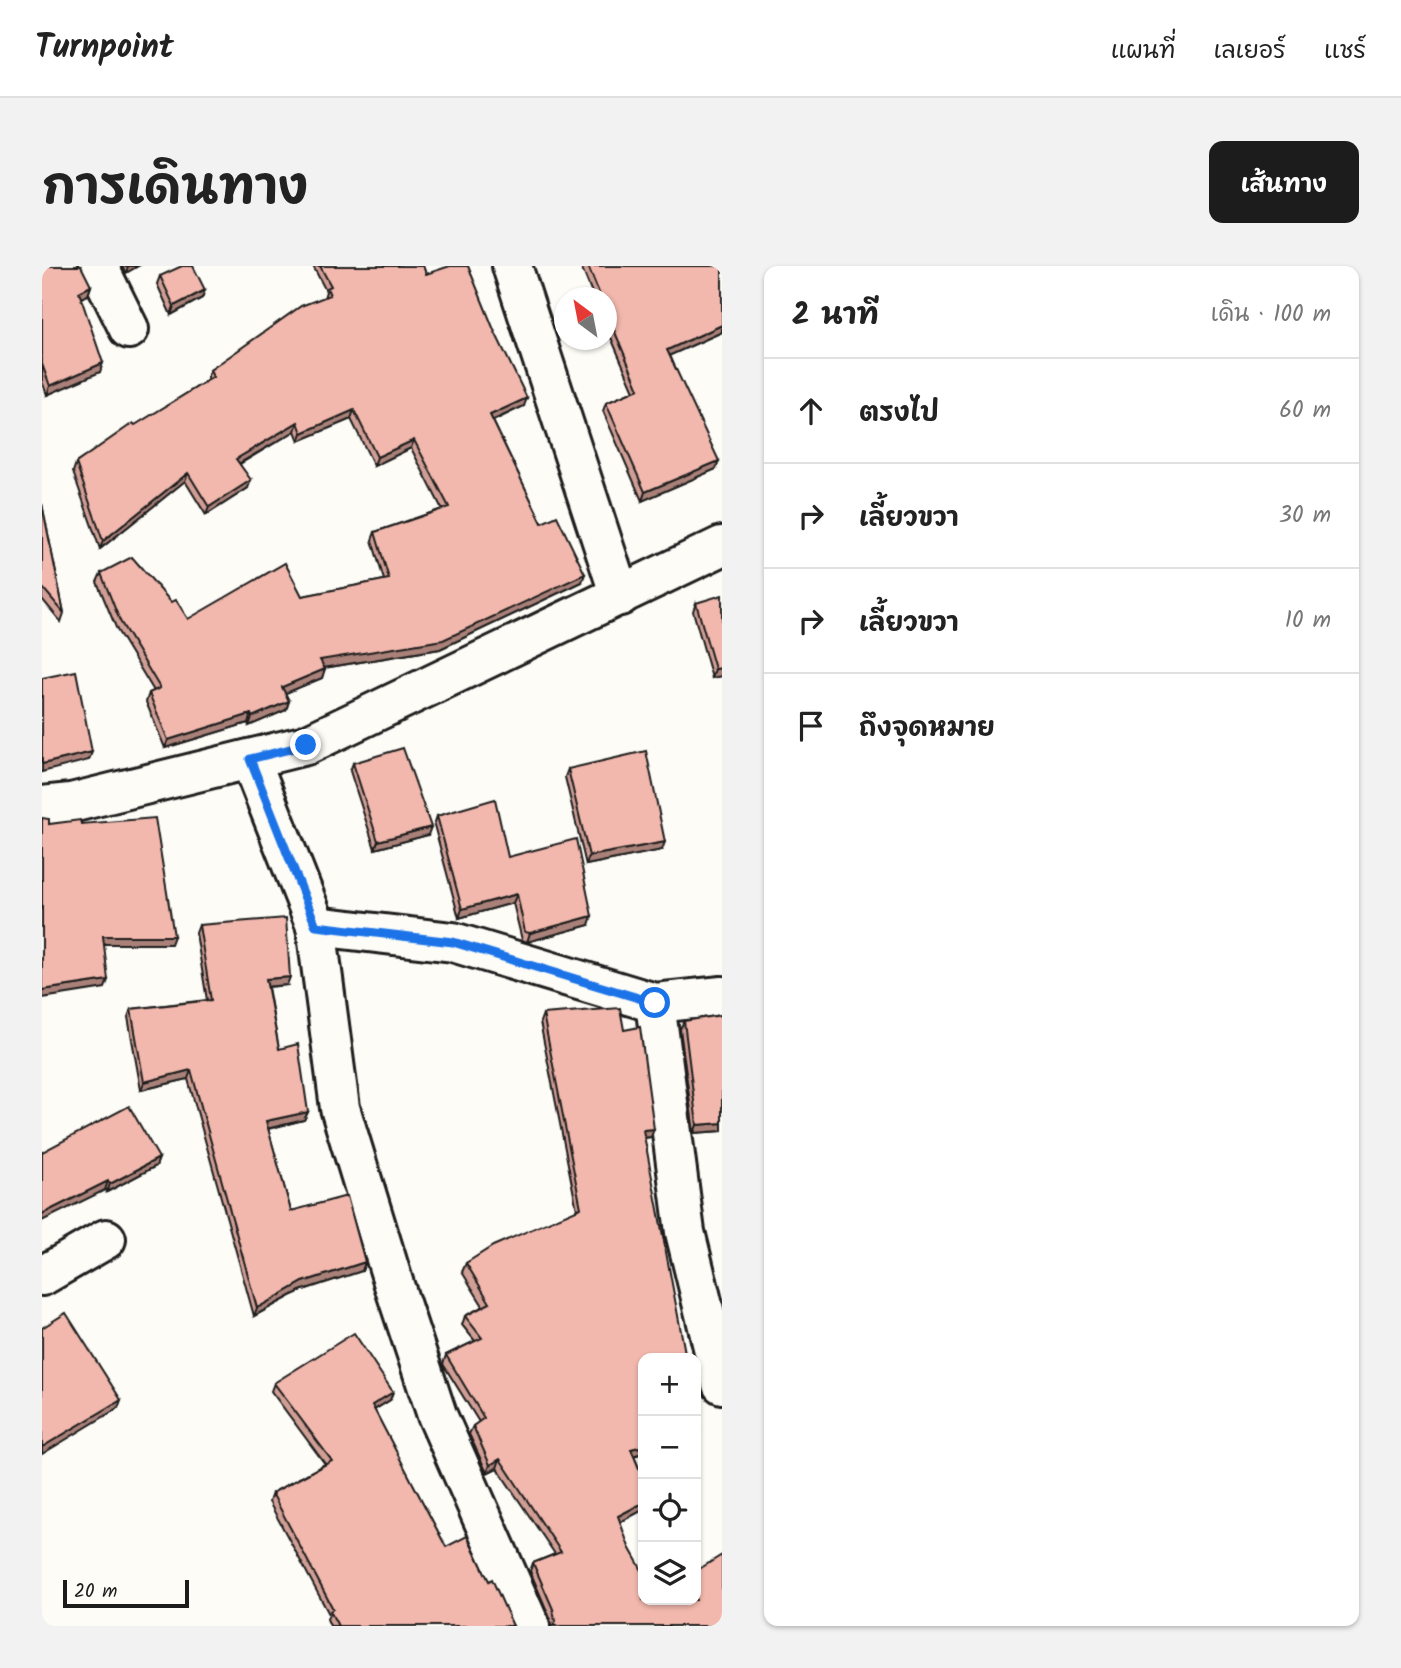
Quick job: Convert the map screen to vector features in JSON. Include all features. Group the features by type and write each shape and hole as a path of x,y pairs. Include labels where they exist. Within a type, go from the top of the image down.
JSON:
{"street":[{"path":"98,266 129,329"},
{"path":"512,266 620,597"},
{"path":"42,806 71,803 306,745 722,546"},
{"path":"250,759 316,926 340,1108 387,1262 437,1415 530,1626"},
{"path":"316,926 453,942 655,1003 722,996"},
{"path":"655,1003 685,1232 722,1384"},
{"path":"42,1276 106,1239"}],"building":[{"path":"42,266 81,266 91,286 79,292 103,363 50,386 42,364"},
{"path":"182,266 193,266 205,290 174,306 160,276"},
{"path":"320,266 423,266 426,274 450,266 468,266 494,330 527,398 490,415 542,523 557,516 585,574 443,640 320,660 325,669 282,687 289,701 252,717 251,714 168,740 149,693 160,688 120,621 101,573 132,557 171,602 176,600 188,619 285,563 302,596 389,579 375,532 449,507 414,440 377,457 354,410 302,433 298,422 236,459 251,480 209,507 188,473 103,541 76,463 133,423 135,425 213,377 210,370 301,306 330,295 327,288 331,286"},
{"path":"588,266 722,266 722,325 667,350 719,461 645,492 606,403 639,389 617,337 617,287 597,287"},
{"path":"42,504 64,613 42,587"},
{"path":"722,595 722,668 715,669 696,603"},
{"path":"76,671 92,752 42,764 42,678"},
{"path":"403,748 431,827 378,841 353,763"},
{"path":"646,751 665,842 589,856 568,769"},
{"path":"495,799 508,857 576,839 592,916 530,933 525,932 517,894 462,909 437,816"},
{"path":"42,818 49,819 49,824 80,820 81,824 155,818 174,936 103,936 108,980 42,990"},
{"path":"286,918 290,977 266,979 279,1049 298,1044 308,1112 266,1121 291,1211 347,1196 365,1262 303,1282 257,1308 191,1070 144,1082 131,1009 211,1000 199,925"},
{"path":"620,1008 624,1030 640,1027 654,1129 643,1130 685,1353 638,1353 638,1447 631,1449 638,1466 638,1506 618,1516 638,1563 638,1605 701,1605 701,1568 722,1555 722,1619 712,1626 553,1626 553,1609 533,1563 561,1552 500,1459 490,1465 473,1426 484,1418 446,1355 482,1338 465,1316 490,1303 466,1263 493,1246 581,1208 543,1014"},
{"path":"722,1015 722,1123 697,1125 684,1021"},
{"path":"129,1106 159,1158 110,1184 108,1181 42,1214 42,1152"},
{"path":"66,1313 121,1400 42,1447 42,1328"},
{"path":"354,1333 393,1392 372,1405 446,1547 467,1536 489,1581 492,1579 513,1626 338,1626 330,1611 333,1609 272,1493 332,1461 274,1383"}],"route":[{"path":"306,745 250,759 316,926 453,942 655,1003"}]}
